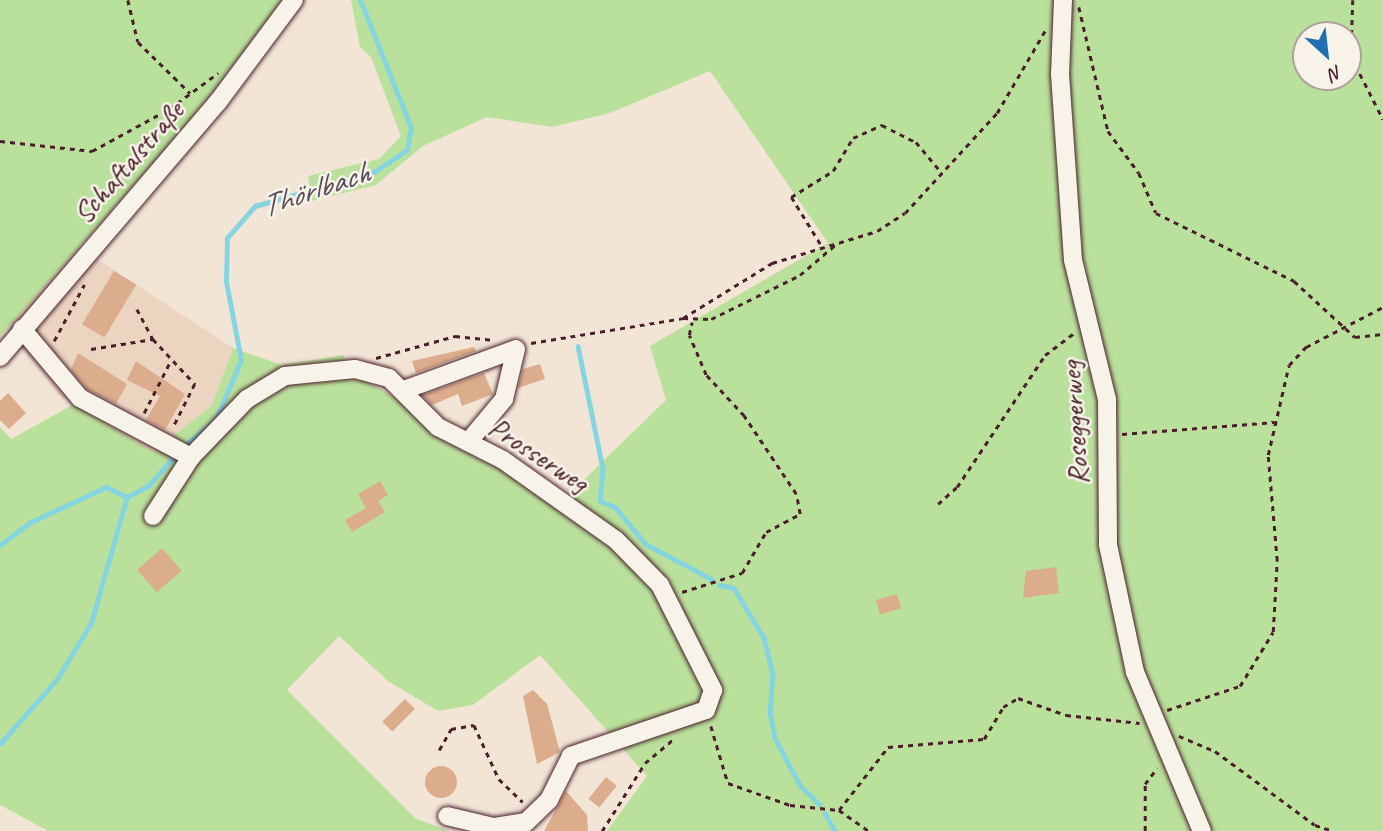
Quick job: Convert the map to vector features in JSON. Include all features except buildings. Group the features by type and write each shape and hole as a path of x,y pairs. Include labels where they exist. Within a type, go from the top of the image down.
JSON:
{"street":[{"name":"Schaftalstraße","path":"0,357 218,102 294,0"},
{"name":"Roseggerweg","path":"1062,5 1073,260 1101,360 1107,434 1108,545 1152,719 1202,831"},
{"path":"22,329 63,384 130,429 175,451"},
{"path":"404,390 516,349"},
{"path":"469,441 504,399 516,349"},
{"name":"Prosserweg","path":"153,516 175,451 265,385 316,369 355,369 389,378 404,390 438,427 469,441 616,540 668,600 713,690 706,710"},
{"path":"447,816 493,827 526,822 561,781 570,756 706,710"}],"path":[{"path":"128,0 138,42 190,93"},
{"path":"1078,0 1108,131 1139,173 1156,213 1294,281 1338,328 1355,337 1383,334"},
{"path":"1353,0 1351,56 1383,119"},
{"path":"692,323 800,275 836,244 905,213 934,184 939,169 970,145 996,113 1062,5"},
{"path":"0,141 92,151 190,93 223,70"},
{"path":"821,245 791,197 833,171 853,138 882,125 916,142 939,169"},
{"path":"355,369 414,344 455,336 479,336 516,349 549,336 683,318 734,282 821,245 836,244"},
{"path":"44,359 88,276"},
{"path":"839,810 888,747 984,739 1003,707 1017,698 1115,724 1152,719 1240,686 1273,632 1277,561 1268,455 1289,365 1338,328 1383,307"},
{"path":"137,309 153,339 195,384 175,451"},
{"path":"683,318 692,323"},
{"path":"938,504 957,487 1045,355 1090,321"},
{"path":"668,600 741,573 766,532 800,514 796,494 744,416 706,375 689,335 692,323"},
{"path":"91,349 153,339"},
{"path":"130,429 150,406 171,360"},
{"path":"1107,434 1275,422"},
{"path":"706,710 728,783 790,805 839,810 869,831"},
{"path":"1152,719 1215,751 1315,825 1333,831"},
{"path":"439,750 451,730 474,725 499,779 538,811"},
{"path":"602,831 645,763 681,734"},
{"path":"1145,831 1145,784 1167,754"}],"shaded area":[{"path":"77,246 233,348 212,405 153,452 60,396 6,328"}],"green space":[{"path":"0,0 283,0 190,122 0,336"},
{"path":"351,0 1383,0 1383,831 607,831 647,776 540,655 473,705 438,711 388,681 339,636 287,690 416,819 450,831 48,831 0,805 0,427 11,439 74,404 153,452 212,405 233,348 282,365 343,355 357,376 567,496 666,400 650,346 828,243 710,71 610,113 552,127 487,117 423,146 376,185 312,201 308,176 379,159 401,136 371,57 360,47"}],"waterway":[{"name":"Thörlbach","path":"183,447 216,419 241,360 226,282 227,238 255,206 374,172 407,150 411,128 360,0"},
{"path":"578,346 603,469 600,501 615,507 646,544 713,580"},
{"name":"Thörlbach","path":"0,545 31,522 106,487 127,497 148,486 177,453"},
{"path":"0,744 57,679 91,623 127,497"},
{"path":"719,585 734,588 764,638 773,673 770,712 775,738 800,785 820,805"},
{"path":"825,813 835,831"}]}
